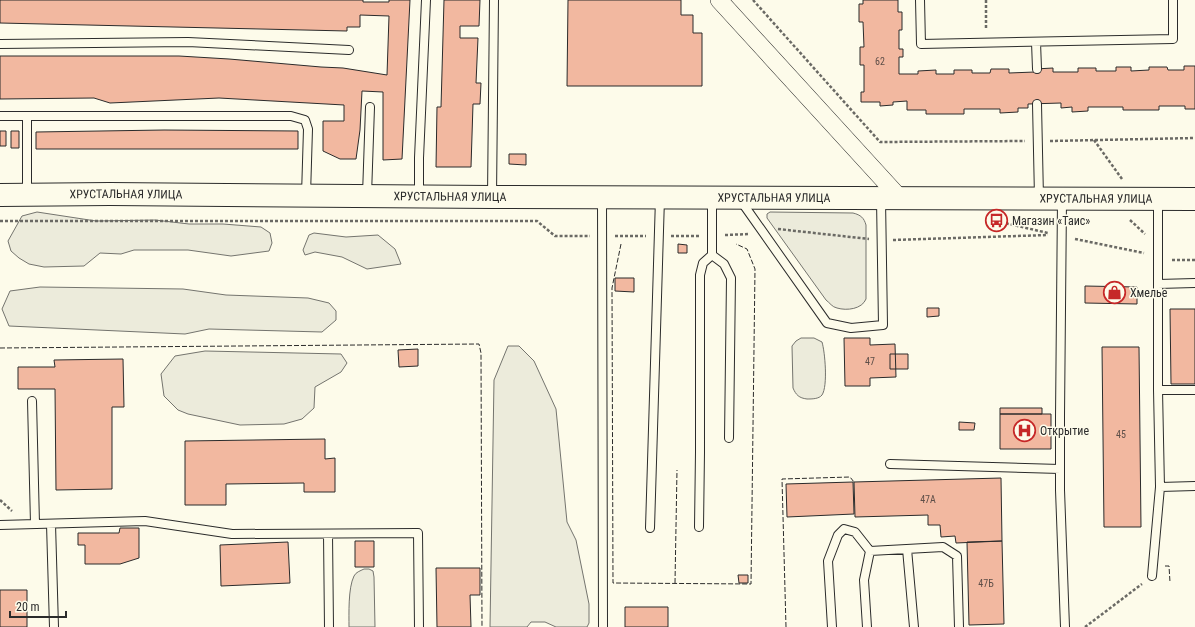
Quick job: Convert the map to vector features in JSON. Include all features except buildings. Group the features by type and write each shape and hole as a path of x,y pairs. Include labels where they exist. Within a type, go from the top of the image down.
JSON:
{"street":[{"path":"719,0 890,198"},
{"name":"ХРУСТАЛЬНАЯ УЛИЦА","path":"0,195 110,194 1062,199 1195,198"}],"lane":[{"path":"419,196 419,158 426,0"},
{"path":"492,197 494,0"},
{"path":"920,0 921,44 1173,39 1173,0"},
{"path":"0,44 188,42 349,50"},
{"path":"1036,42 1037,69"},
{"path":"1037,104 1039,198"},
{"path":"367,196 370,107"},
{"path":"0,116 291,116 305,120 308,129 306,195"},
{"path":"27,116 27,195"},
{"path":"602,197 604,627"},
{"path":"650,528 660,197"},
{"path":"699,527 700,275 703,263 712,255 712,197"},
{"path":"738,197 827,323 851,328 883,325 882,241 890,198"},
{"path":"1152,576 1160,487 1158,390 1158,198"},
{"path":"1062,199 1059,236 1060,469 1065,627"},
{"path":"712,255 724,264 731,278 729,438"},
{"path":"1158,284 1195,284"},
{"path":"1158,390 1195,390"},
{"path":"32,401 35,524"},
{"path":"890,464 1060,469"},
{"path":"1160,487 1195,486"},
{"path":"0,525 145,521 232,534 418,533 419,627"},
{"path":"51,524 54,627"},
{"path":"832,627 828,562 838,534 844,530 855,532 870,550"},
{"path":"328,534 329,627"},
{"path":"870,550 943,547 957,556 959,627"},
{"path":"908,549 914,627"},
{"path":"867,627 864,580 870,550"}],"path":[{"path":"753,0 880,142 1195,138"},
{"path":"986,0 986,43"},
{"path":"1094,140 1122,179"},
{"path":"0,221 537,221 555,236 745,235 776,229 882,241 1059,236"},
{"path":"996,221 1059,236 1147,253 1158,260 1195,260"},
{"path":"1085,627 1152,576"}],"shaded area":[{"path":"37,212 96,221 155,220 189,224 223,224 261,227 270,233 272,243 269,251 231,256 188,250 134,250 121,254 100,253 84,266 44,267 29,264 19,258 11,251 8,241 22,216"},
{"path":"770,212 853,213 862,217 866,225 866,299 864,302 858,307 854,308 841,309 832,306 826,300 767,218 767,214"},
{"path":"314,233 346,237 378,235 395,249 401,264 367,269 342,257 315,252 305,255 303,250 309,235"},
{"path":"40,287 183,289 226,295 308,298 329,303 336,311 336,320 322,332 209,329 185,334 9,326 2,309 10,291"},
{"path":"801,338 814,338 822,342 825,361 824,391 821,396 813,399 800,397 793,388 792,346"},
{"path":"508,346 519,346 534,361 556,409 567,522 576,540 589,604 589,623 587,627 556,627 545,622 531,622 527,627 490,627 494,380"},
{"path":"205,351 341,354 347,363 341,372 315,387 314,408 302,419 284,424 240,425 188,414 178,410 164,396 161,374 175,356"},
{"path":"364,569 373,571 375,627 349,627 349,601 352,581 358,572"}],"fence":[{"path":"621,244 612,288 613,583 751,584 755,269 747,249 736,244"},
{"path":"0,348 479,344 481,353 482,627"},
{"path":"675,583 677,470"},
{"path":"786,627 782,479 850,477 854,482"},
{"path":"1165,566 1169,566 1170,582"}],"place":[{"name":"Магазин «Таис»","path":"996,221"},
{"name":"Хмелье","path":"1115,293"},
{"name":"Открытие","path":"1025,431"}]}
